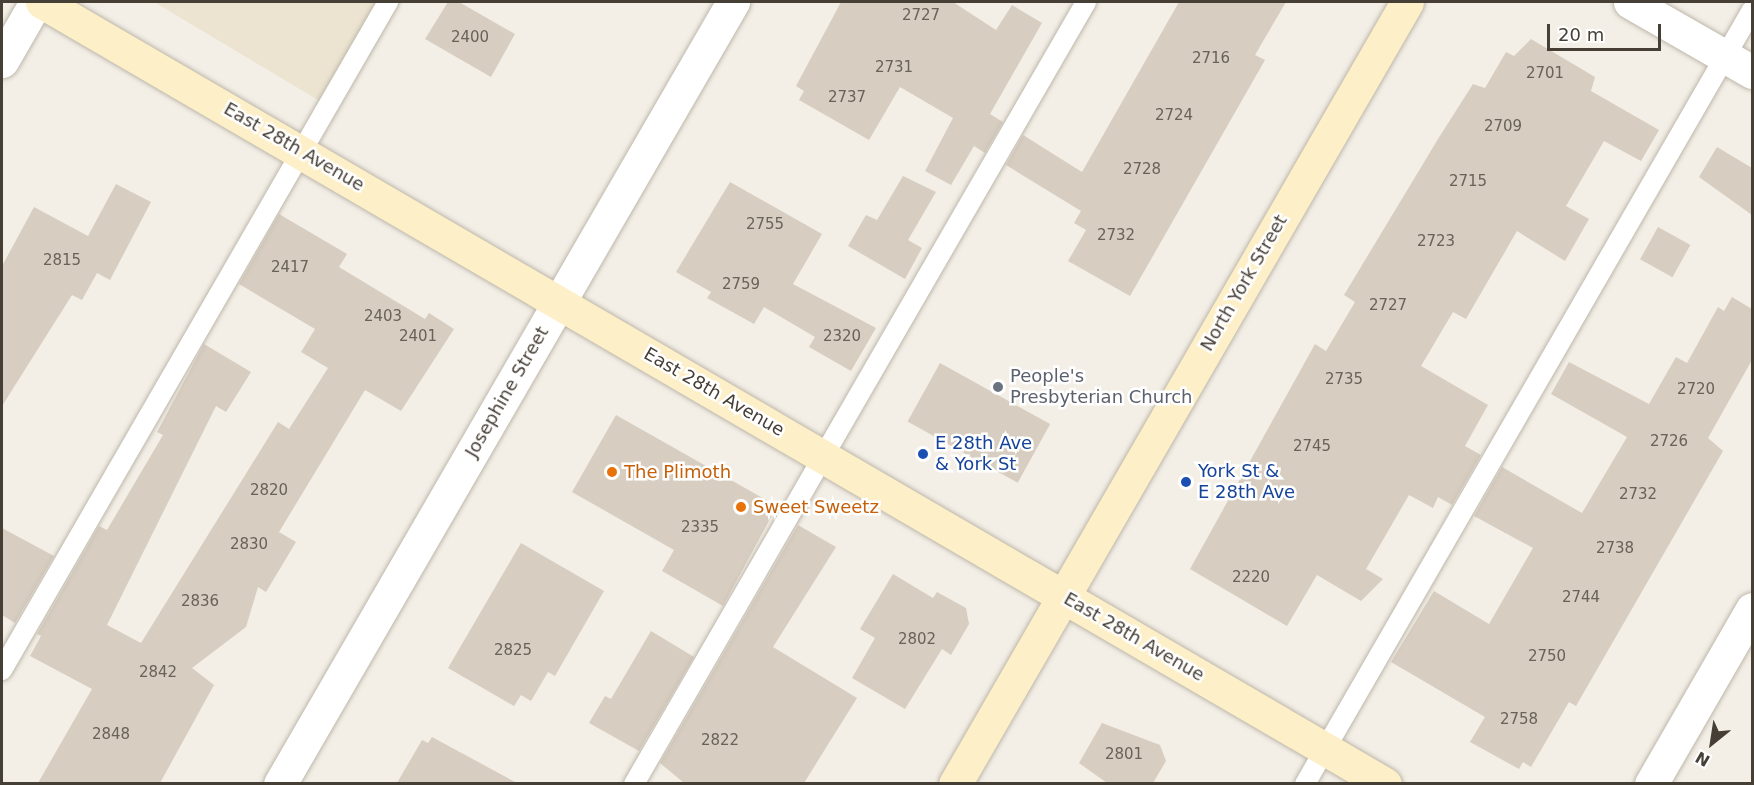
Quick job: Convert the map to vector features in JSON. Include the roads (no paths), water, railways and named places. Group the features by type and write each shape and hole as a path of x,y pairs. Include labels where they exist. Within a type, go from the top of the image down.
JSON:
{"street":[{"path":"2,61 36,2"},
{"name":"East 28th Avenue","path":"42,2 1385,783"},
{"name":"Josephine Street","path":"280,783 733,2"},
{"name":"North York Street","path":"955,783 1407,2"},
{"path":"1630,2 1739,64"},
{"path":"1651,783 1752,609"}],"lane":[{"path":"2,670 388,2"},
{"path":"634,783 1086,2"},
{"path":"1305,783 1739,64 1752,10"}],"place":[{"name":"People's Presbyterian Church","path":"998,387"},
{"name":"E 28th Ave & York St","path":"923,454"},
{"name":"The Plimoth","path":"612,472"},
{"name":"York St & E 28th Ave","path":"1186,482"},
{"name":"Sweet Sweetz","path":"741,507"}]}
